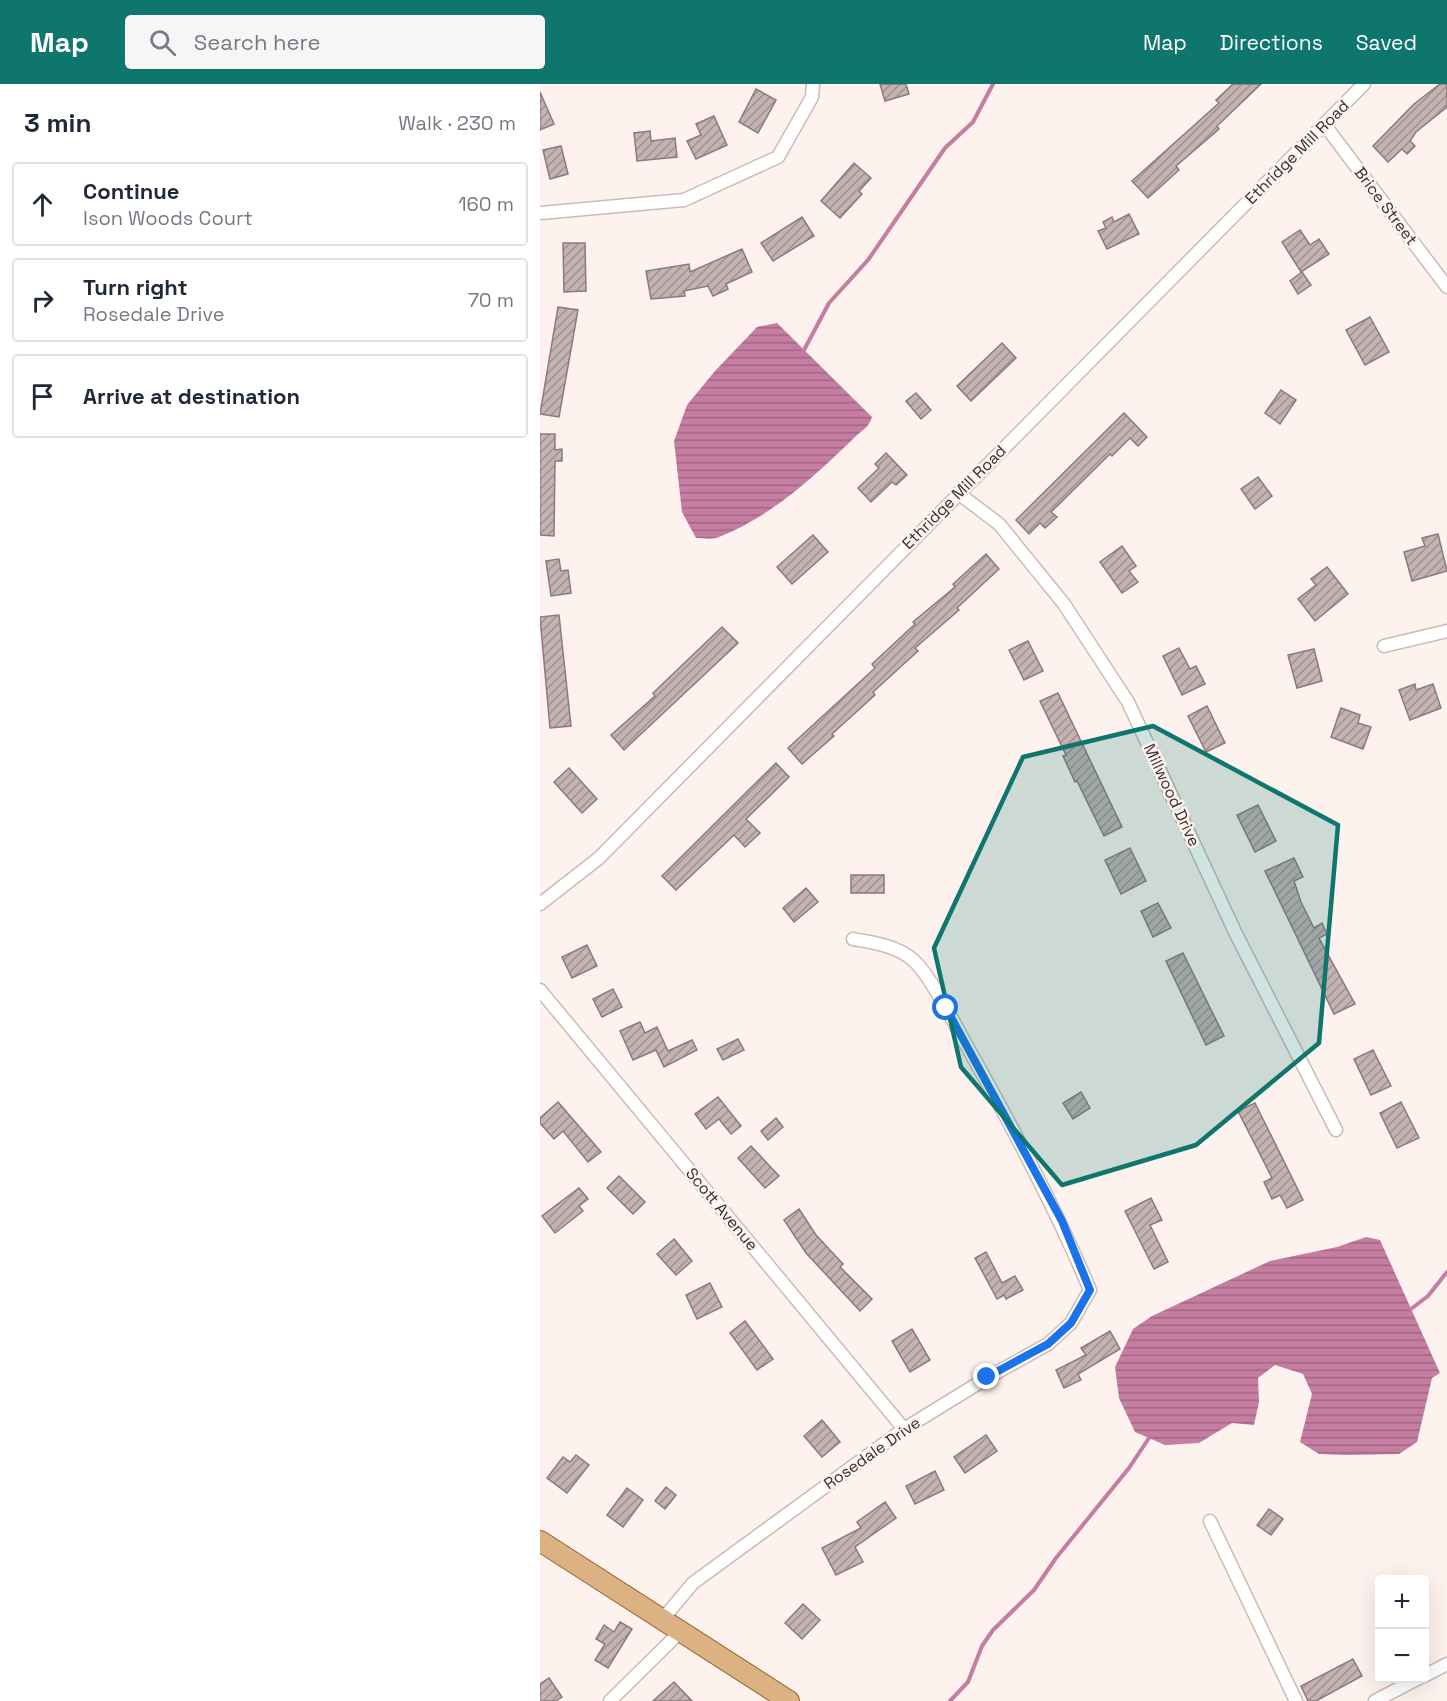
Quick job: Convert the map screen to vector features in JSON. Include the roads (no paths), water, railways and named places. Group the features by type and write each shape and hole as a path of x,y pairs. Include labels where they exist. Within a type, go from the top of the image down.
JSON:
{"main road":[{"path":"540,1541 789,1701"}],"street":[{"path":"540,213 684,201 778,157 812,97 813,84"},
{"name":"Ethridge Mill Road","path":"540,904 599,858 1364,84"},
{"name":"Brice Street","path":"1324,124 1447,287"},
{"name":"Millwood Drive","path":"958,493 999,524 1064,604 1128,702 1236,934 1336,1130"},
{"path":"1384,646 1447,631"},
{"name":"Rosedale Drive","path":"662,1620 693,1583 904,1429 987,1377 1048,1344 1071,1323 1090,1290 1062,1221 946,1008 913,959 882,944 853,939"},
{"name":"Scott Avenue","path":"540,990 904,1429"},
{"path":"1210,1521 1296,1701"},
{"path":"610,1701 681,1631"},
{"path":"1429,1674 1447,1664"},
{"path":"1376,1701 1410,1683"}],"waterway":[{"path":"804,350 829,303 868,260 945,148 973,122 993,84"},
{"path":"1411,1309 1428,1296 1447,1272"},
{"path":"950,1701 968,1682 982,1646 993,1630 1034,1590 1056,1558 1129,1468 1149,1438"}]}
